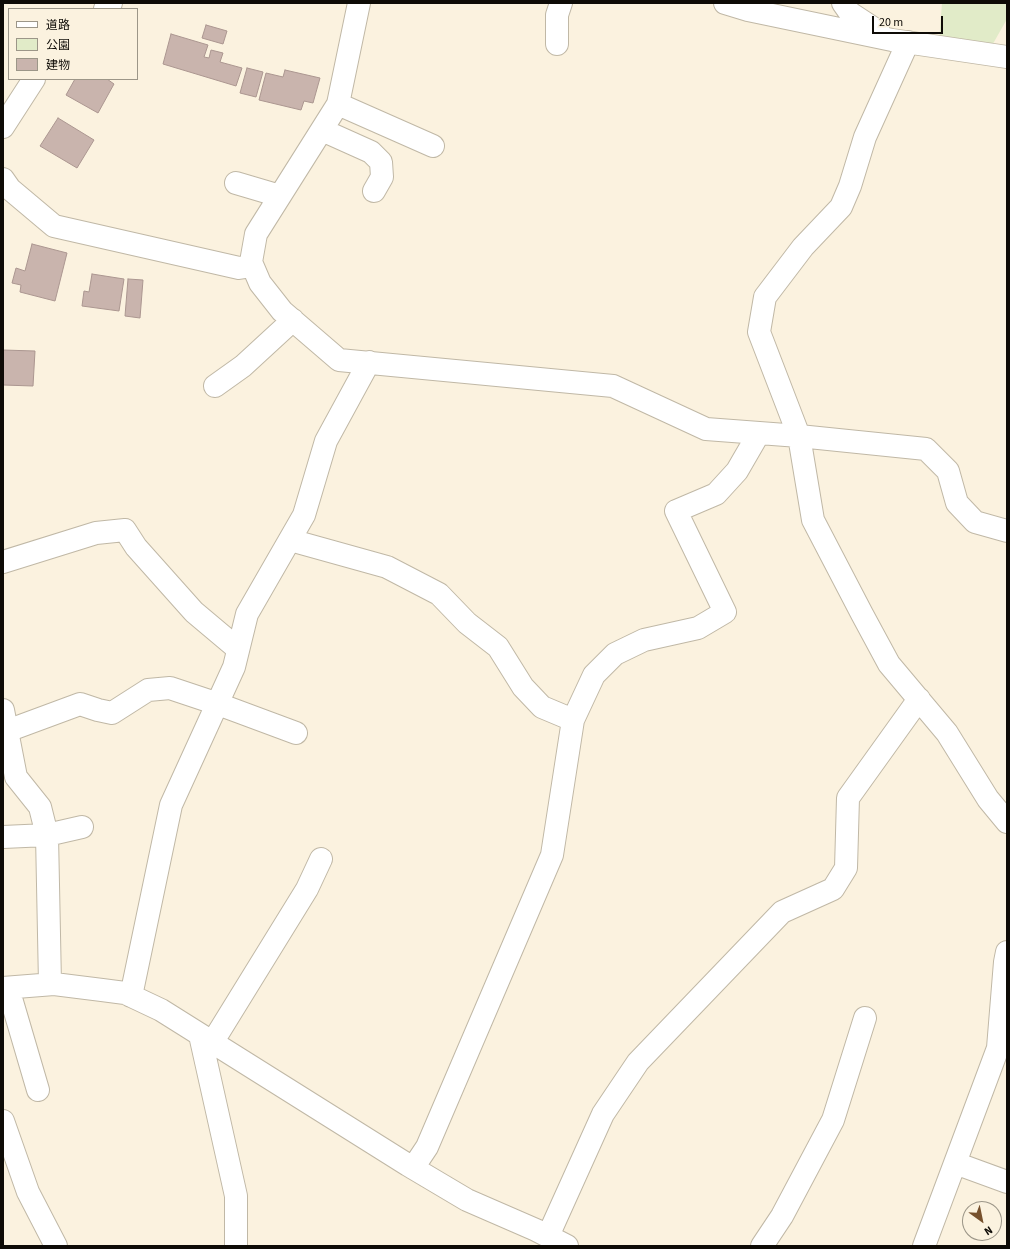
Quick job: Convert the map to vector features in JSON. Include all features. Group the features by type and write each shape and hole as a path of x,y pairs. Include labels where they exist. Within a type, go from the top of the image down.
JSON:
{"street":[{"path":"360,3 338,104 256,234 251,262 260,283 282,311 339,360 613,386 706,430 799,436 926,449 948,471 957,503 975,522 1007,531"},
{"path":"557,44 557,15 561,3"},
{"path":"725,3 748,10 900,41 1007,57"},
{"path":"843,3 850,13 900,41"},
{"path":"900,41 865,137 850,186 841,207 803,247 765,297 759,332 799,436 813,520 889,664 947,733 988,799 1007,822"},
{"path":"3,127 33,80"},
{"path":"338,104 433,146"},
{"path":"322,130 371,152 381,162 382,177 374,191"},
{"path":"3,180 10,189 54,226 239,268 252,266"},
{"path":"236,183 280,196"},
{"path":"215,386 243,366 293,320"},
{"path":"131,996 171,805 234,667 247,614 304,515 326,441 369,362"},
{"path":"413,1168 427,1147 552,855 573,720 594,675 615,654 644,640 698,628 725,612 676,511 716,494 736,471 759,433"},
{"path":"3,562 96,533 126,530 136,547 194,612 238,649"},
{"path":"290,540 388,567 439,594 467,622 498,647 523,687 542,707 573,720"},
{"path":"7,731 80,704 112,714 148,690 170,688 296,733"},
{"path":"548,1236 603,1114 638,1062 782,912 833,889 846,868 848,798 919,699"},
{"path":"3,710 16,777 40,807 47,835 50,984"},
{"path":"3,837 47,835 82,827"},
{"path":"236,1246 236,1196 206,1039 307,889 321,859"},
{"path":"924,1246 998,1048 1007,952"},
{"path":"38,1090 5,988 50,984 125,993 162,1010 413,1168 467,1200 567,1246"},
{"path":"762,1246 782,1216 833,1120 865,1018"},
{"path":"3,1121 28,1192 56,1246"},
{"path":"955,1163 1007,1182"}],"green space":[{"path":"942,3 1007,3 1007,19 990,49 939,42"}],"building":[{"path":"206,25 227,31 223,44 202,38"},
{"path":"171,34 208,45 204,57 209,58 211,50 223,53 220,62 242,68 236,86 163,64"},
{"path":"247,68 263,72 256,97 240,93"},
{"path":"285,70 320,78 313,103 304,101 301,110 259,100 266,73 283,77"},
{"path":"74,80 108,80 114,84 98,113 66,95"},
{"path":"58,118 94,140 77,168 40,146"},
{"path":"32,244 67,253 55,301 20,292 21,285 12,283 16,268 25,271"},
{"path":"92,274 124,279 119,311 82,306 84,291 89,292"},
{"path":"128,279 143,280 140,318 125,316"},
{"path":"3,350 35,351 33,386 3,385"}]}
